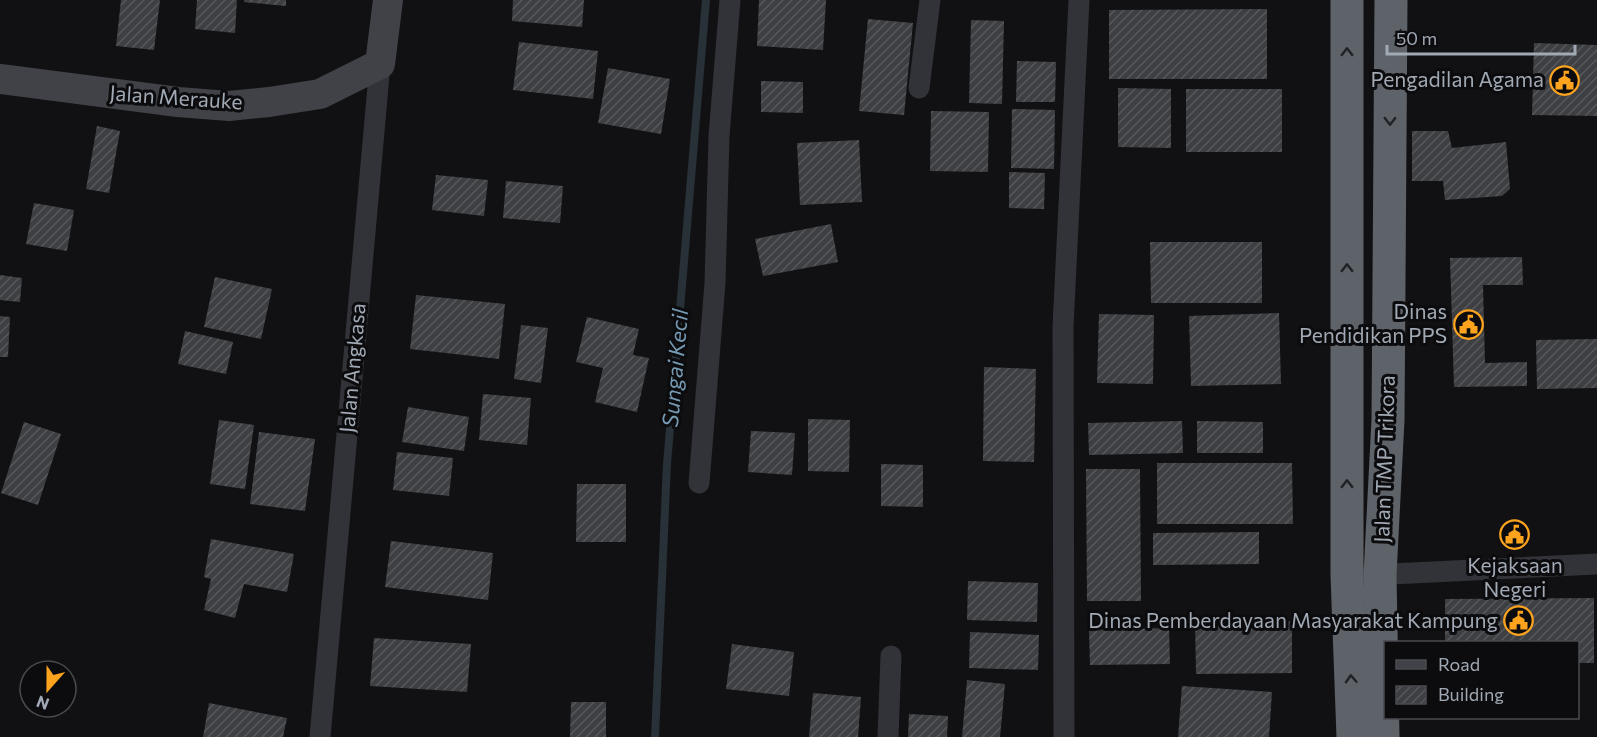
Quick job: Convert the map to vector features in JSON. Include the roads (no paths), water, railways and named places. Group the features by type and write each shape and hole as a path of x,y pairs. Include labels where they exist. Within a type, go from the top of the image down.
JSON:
{"highway":[{"name":"Jalan TMP Trikora","path":"1347,0 1347,574 1353,737"},
{"name":"Jalan TMP Trikora","path":"1383,737 1380,576 1388,420 1391,0"}],"street":[{"name":"Jalan Angkasa","path":"320,737 388,0"},
{"path":"699,483 715,283 719,136 730,0"},
{"path":"920,88 930,0"},
{"path":"1064,737 1063,327 1079,0"},
{"name":"Jalan Merauke","path":"0,79 178,102 229,106 320,94 381,63"},
{"path":"1347,574 1380,576 1597,564"},
{"path":"888,737 891,656"}],"waterway":[{"name":"Sungai Kecil","path":"655,737 667,464 706,0"}],"place":[{"name":"Pengadilan Agama","path":"1565,80"},
{"name":"Dinas Pendidikan PPS","path":"1468,324"},
{"name":"Kejaksaan Negeri","path":"1515,535"},
{"name":"Dinas Pemberdayaan Masyarakat Kampung","path":"1519,621"}]}
